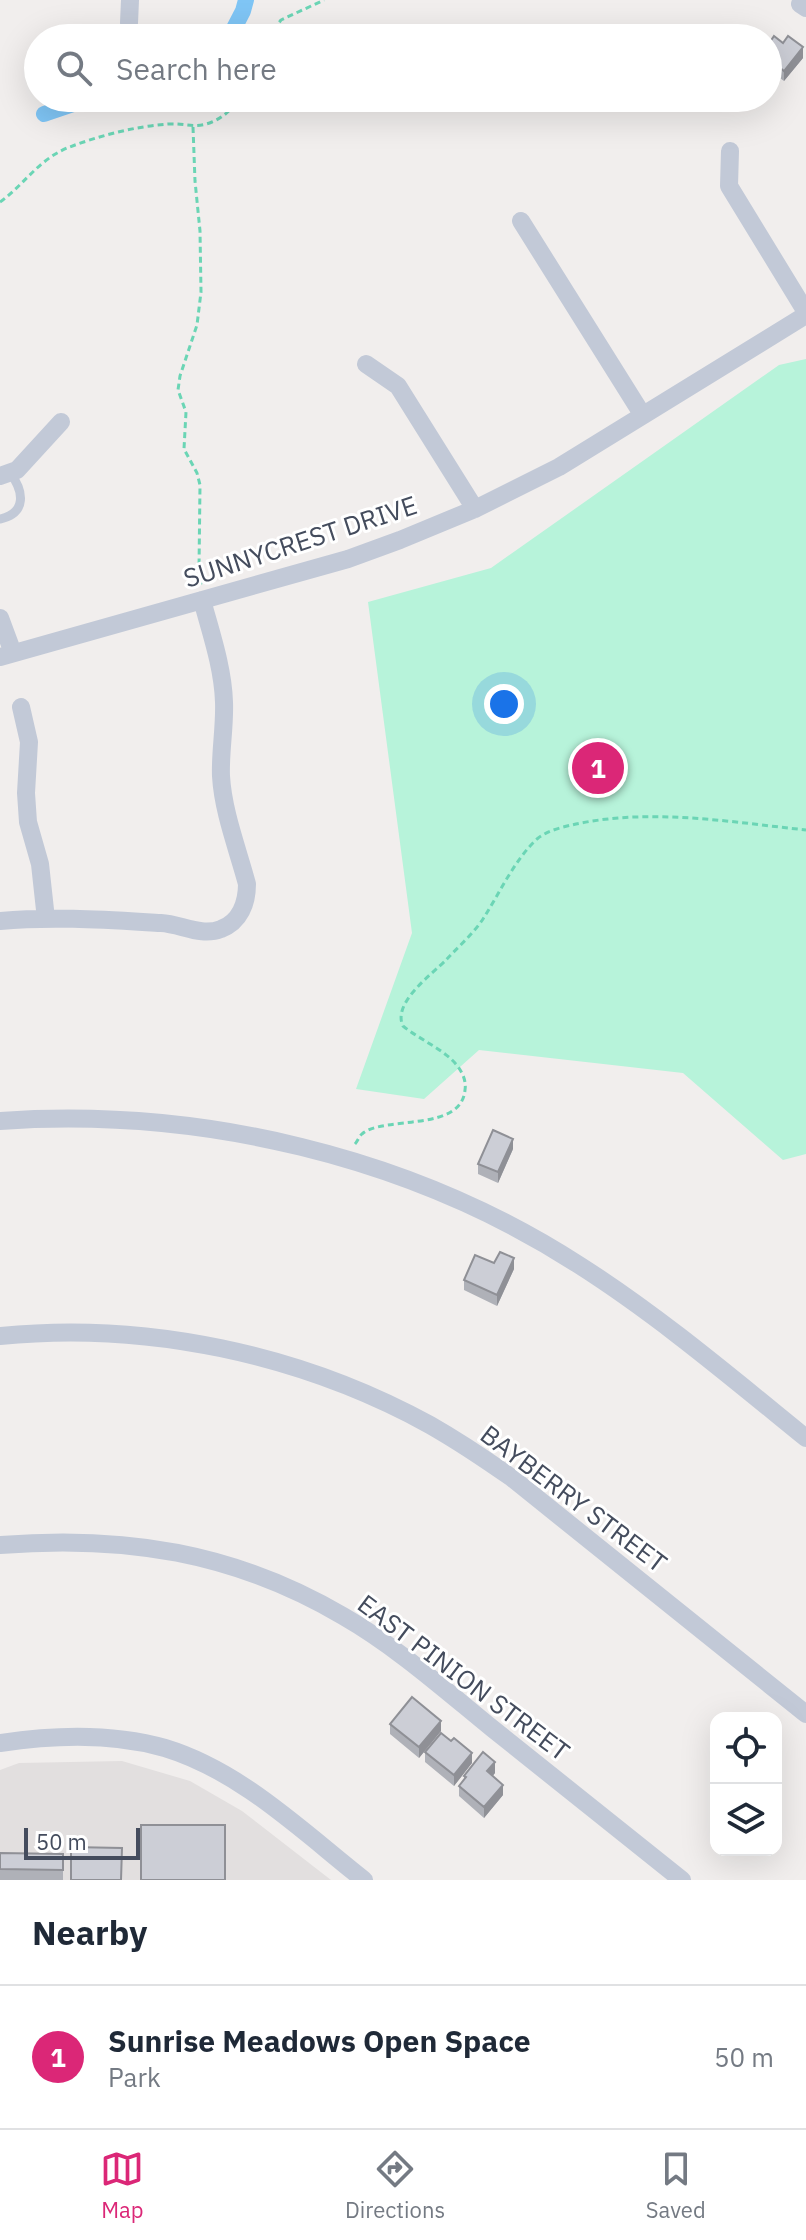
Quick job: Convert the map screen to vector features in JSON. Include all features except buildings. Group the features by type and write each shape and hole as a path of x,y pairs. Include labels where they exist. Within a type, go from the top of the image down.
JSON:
{"street":[{"path":"129,23 130,0"},
{"path":"730,151 729,186 806,313"},
{"path":"521,221 642,414"},
{"name":"SUNNYCREST DRIVE","path":"7,655 348,559 475,509 559,467 806,313"},
{"path":"366,364 398,386 475,509"},
{"path":"5,474 17,470 61,422"},
{"path":"0,921 46,919 164,923 208,932 231,924 240,912 247,896 247,884 221,777 224,701 217,651 202,600"},
{"path":"0,618 7,655"},
{"path":"21,707 29,742 28,822 40,864 46,919"},
{"path":"0,1121 90,1119 192,1127 265,1139 350,1161 430,1189 485,1213 579,1264 656,1318 805,1434"},
{"name":"BAYBERRY STREET","path":"0,1336 90,1333 153,1337 215,1347 280,1363 387,1404 468,1448 512,1478 806,1714"},
{"name":"EAST PINION STREET","path":"0,1545 48,1541 144,1546 244,1570 290,1589 344,1616 395,1650 682,1880"},
{"path":"0,1743 90,1737 167,1749 212,1768 256,1794 364,1880"}],"lane":[{"path":"0,519 11,515 21,501 18,482 5,474"}],"path":[{"path":"278,24 297,11 324,0"},
{"path":"0,202 37,165 66,149 146,127 173,123 193,127 229,112"},
{"path":"193,127 201,292 197,325 178,390 186,412 184,449 200,485 199,568 202,600"},
{"path":"350,1161 356,1142 363,1133 443,1116 460,1105 465,1093 465,1080 459,1068 449,1057 403,1026 400,1012 409,996 482,921 539,837 556,829 589,822 668,816 806,830"}],"shaded area":[{"path":"122,1761 190,1781 242,1811 331,1880 0,1880 0,1770 19,1763"}],"green space":[{"path":"806,359 806,1154 783,1160 683,1073 479,1050 424,1099 356,1089 412,933 368,602 491,568 779,365"}],"waterway":[{"path":"236,24 246,0"},
{"path":"44,114 50,112"}],"place":[{"name":"Sunrise Meadows Open Space","path":"598,768"}]}
